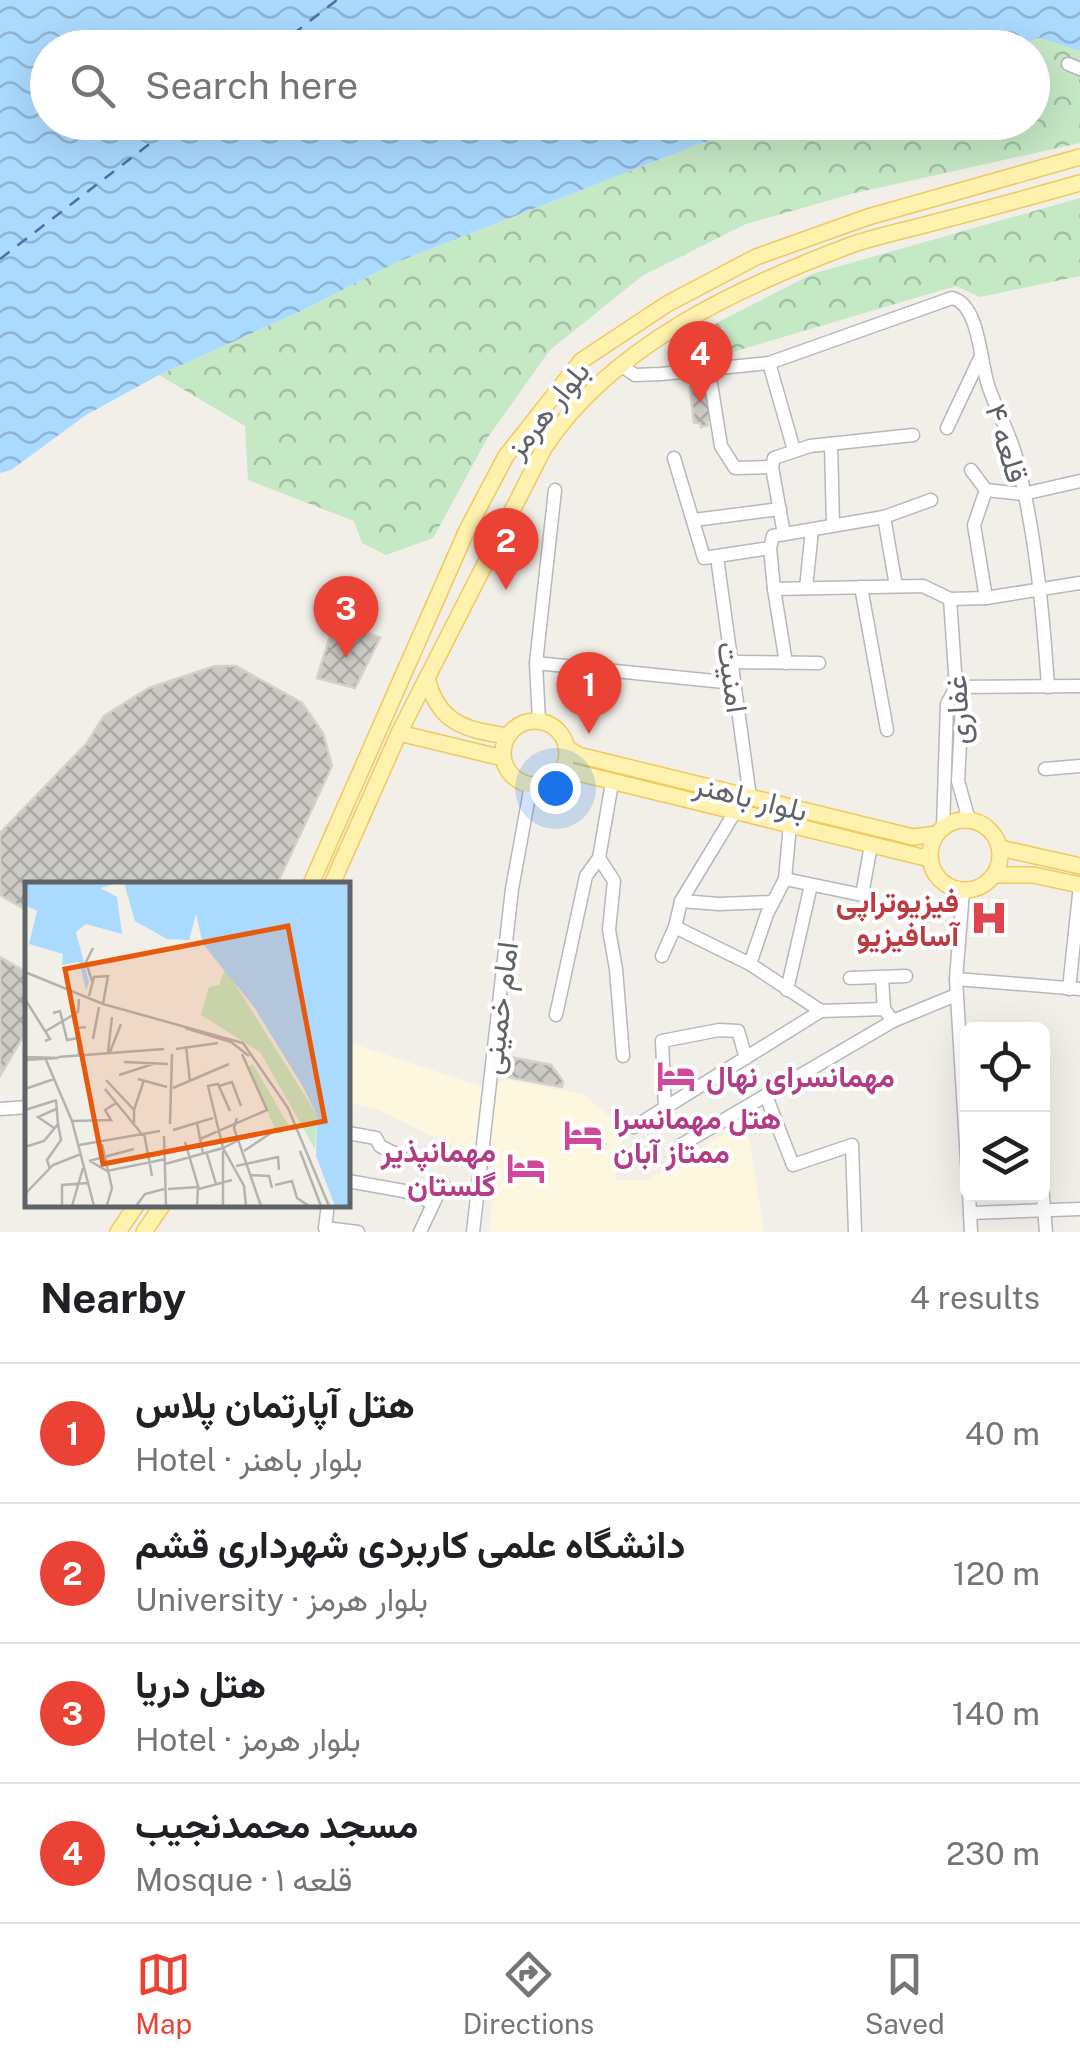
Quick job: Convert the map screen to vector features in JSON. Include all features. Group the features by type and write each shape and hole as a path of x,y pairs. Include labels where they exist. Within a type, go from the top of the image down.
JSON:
{"main road":[{"name":"بلوار هرمز","path":"312,882 467,530 506,456 581,361 667,304 756,257 835,227 1080,157"},
{"name":"بلوار هرمز","path":"333,882 398,733 560,423 622,366 667,332 758,284 854,244 1080,183"},
{"path":"467,530 468,543 474,548 482,551 494,546"},
{"path":"446,576 464,572 471,578 474,590"},
{"path":"428,678 437,707 451,721 508,736"},
{"path":"398,733 503,758 516,778 531,785 549,782 562,769 566,748 554,727 540,721 522,724 508,736 503,758"},
{"name":"بلوار باهنر","path":"566,748 578,755 912,837 940,831"},
{"name":"بلوار باهنر","path":"562,769 930,859"},
{"path":"969,820 986,826 1000,848 995,874 982,887 964,891 945,884 930,859 940,831 969,820"},
{"path":"1000,848 1080,866"},
{"path":"995,874 1034,875 1080,885"},
{"path":"118,1232 134,1207"},
{"path":"144,1232 160,1207"}],"street":[{"name":"قلعه ۴","path":"769,363 952,298 962,300 970,311 980,356 1018,464 1042,589 1048,686"},
{"path":"946,428 980,356"},
{"path":"622,366 634,375 769,363 794,450"},
{"path":"709,371 721,446 734,468 772,467"},
{"path":"784,534 772,467 774,458 794,450 913,435"},
{"path":"831,444 833,526"},
{"path":"674,458 704,558 770,548"},
{"path":"971,470 986,490 1023,494 1080,481"},
{"path":"540,721 536,664 555,490"},
{"path":"986,490 974,525 986,598"},
{"path":"786,662 770,548 774,536 884,516 931,500"},
{"path":"694,520 780,508"},
{"path":"884,516 896,586"},
{"path":"806,588 812,530"},
{"name":"امنیت","path":"717,557 750,797"},
{"path":"774,589 896,586 930,588 950,598 986,598 1080,582"},
{"path":"860,587 887,730"},
{"name":"غفاری","path":"950,598 956,687 962,705 958,781 969,820"},
{"path":"731,662 819,663"},
{"path":"536,664 734,682"},
{"path":"940,831 947,704 956,687 1080,686"},
{"path":"1045,769 1080,766"},
{"path":"556,1015 586,876 599,858 612,783"},
{"name":"امام خمینی","path":"474,1232 512,889 531,785"},
{"path":"662,956 676,927 681,901 734,812"},
{"path":"750,964 785,879 790,825"},
{"path":"785,879 862,895 871,844"},
{"path":"599,858 614,882 609,930 623,1056"},
{"path":"787,990 811,885"},
{"path":"956,979 1075,989 1080,885"},
{"path":"964,891 956,979 964,1112"},
{"path":"681,901 774,902"},
{"path":"676,927 750,964 821,1011"},
{"path":"850,978 906,976"},
{"path":"882,978 884,1009 893,1021"},
{"path":"682,1145 893,1021 956,995"},
{"path":"634,1127 821,1011 884,1009"},
{"path":"665,1108 662,1040 719,1030 738,1031 746,1058"},
{"path":"766,1096 794,1165 852,1145 856,1232"},
{"path":"0,1109 25,1106"},
{"path":"350,1133 376,1138 380,1146 402,1156"},
{"path":"350,1181 404,1190 434,1203"},
{"path":"420,1232 442,1182"},
{"path":"969,1202 971,1232"},
{"path":"1043,1202 1046,1232"},
{"path":"328,1207 325,1228 358,1232"},
{"path":"970,1213 1080,1209"}],"shaded area":[{"path":"350,1043 486,1088 506,1080 583,1094 624,1129 615,1180 649,1180 746,1120 764,1232 489,1232 497,1167 378,1110 350,1103"}],"green space":[{"path":"1050,41 1080,51 1080,143 855,193 746,224 642,276 550,350 488,437 433,538 386,555 362,543 354,521 248,480 245,426 159,375 301,311 397,262 712,140 1050,140"},
{"path":"1080,198 1080,276 980,297 956,286 712,358 703,330 812,274"}],"water":[{"path":"0,0 1080,0 1080,51 1050,41 1050,30 30,30 30,140 712,140 397,262 301,311 159,375 86,415 11,470 0,473"}],"building":[{"path":"707,385 711,420 701,427 694,423 690,387"},
{"path":"335,620 380,638 355,688 317,678"},
{"path":"215,666 236,666 302,703 323,733 332,766 278,882 25,882 25,909 0,895 0,833 87,743 104,716 149,688"},
{"path":"0,957 25,971 25,1033 0,1076"},
{"path":"510,1057 551,1065 563,1081 562,1087 508,1077"}],"ferry route":[{"path":"298,30 337,0"},
{"path":"0,259 155,140"}],"place":[{"name":"مسجد محمدنجیب","path":"700,403"},
{"name":"دانشگاه علمی کاربردی شهرداری قشم","path":"506,590"},
{"name":"هتل دریا","path":"346,658"},
{"name":"هتل آپارتمان پلاس","path":"589,734"},
{"name":"فیزیوتراپی آسافیزیو","path":"989,918"},
{"name":"مهمانسرای نهال","path":"676,1076"},
{"name":"هتل مهمانسرا ممتاز آبان","path":"583,1135"},
{"name":"مهمانپذیر گلستان","path":"526,1168"}]}
